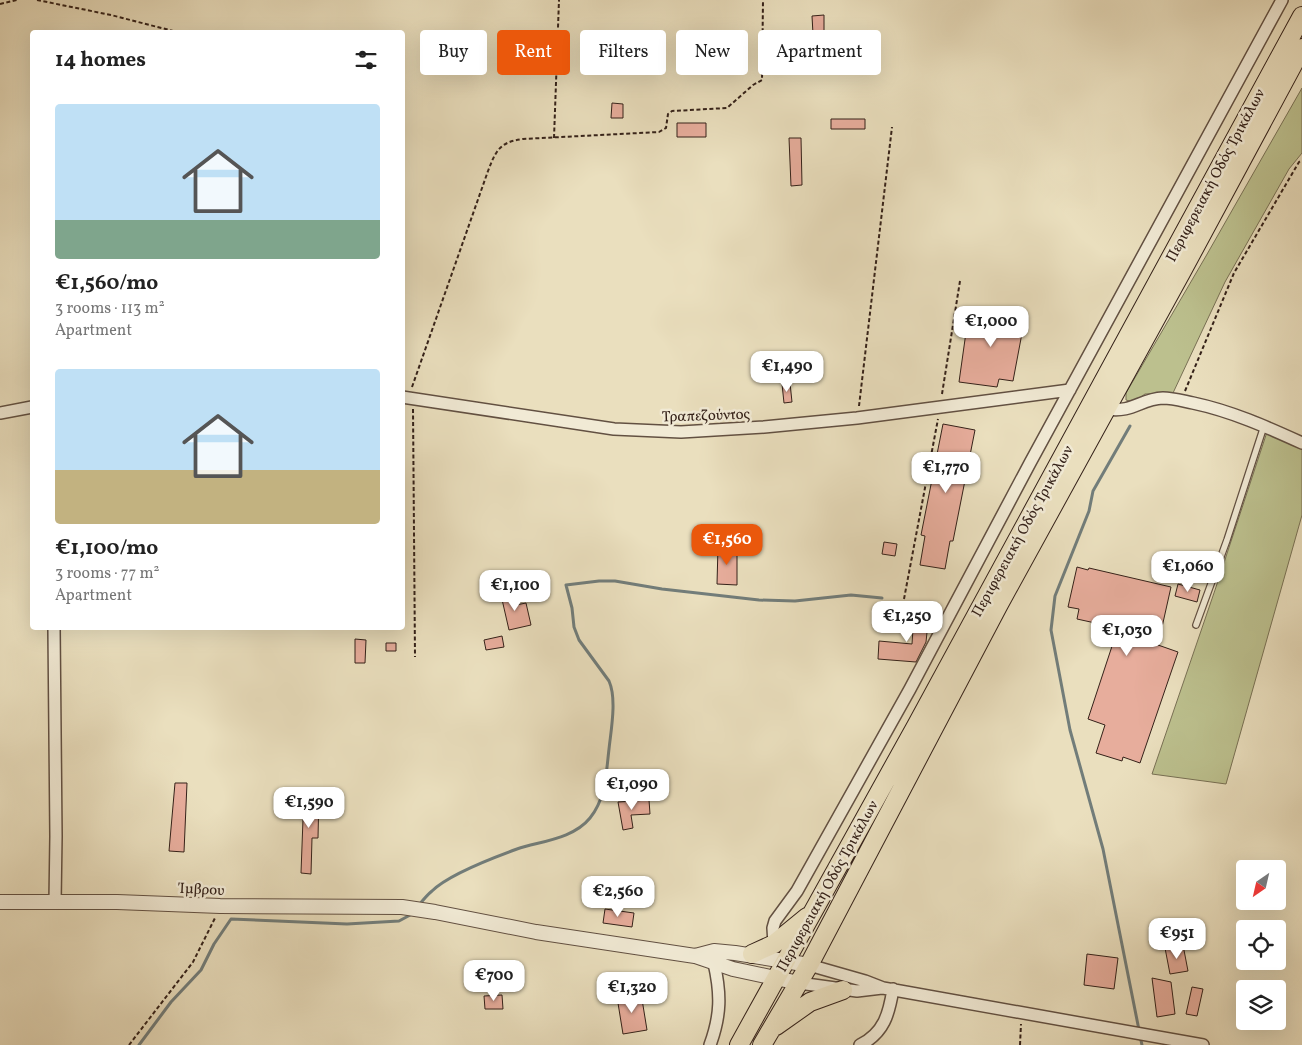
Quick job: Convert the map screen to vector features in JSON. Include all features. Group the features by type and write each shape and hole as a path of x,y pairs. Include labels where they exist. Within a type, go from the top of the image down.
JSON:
{"main road":[{"name":"Περιφερειακή Οδός Τρικάλων","path":"739,1045 916,726 1302,16"},
{"name":"Περιφερειακή Οδός Τρικάλων","path":"762,1045 809,965 994,615 1302,48"},
{"path":"752,954 774,944 814,909"},
{"path":"771,1029 814,1000 843,990"}],"street":[{"path":"774,944 773,928 775,921 797,891 888,730 1282,0"},
{"name":"Τραπεζούντος","path":"407,398 597,426 657,432 701,432 857,418 1070,390"},
{"path":"1107,409 1120,411 1149,400 1163,398 1181,400 1214,408 1264,426 1302,443"},
{"path":"0,413 30,407"},
{"path":"54,630 55,902"},
{"name":"Ίμβρου","path":"0,902 402,907 536,932 696,956"},
{"path":"696,956 714,951 752,954 809,965 888,988 1202,1045"},
{"path":"696,956 714,963 775,979 799,983 843,990 866,991 888,988"},
{"path":"710,1045 720,1003 720,989 714,963"},
{"path":"860,1045 879,1030 885,1021 890,1010 888,988"}],"lane":[{"path":"1196,625 1227,540 1264,426"}],"path":[{"path":"0,4 17,0"},
{"path":"37,0 111,15 169,30"},
{"path":"554,138 559,0"},
{"path":"415,657 407,398 496,151 514,140 659,132 666,128 668,114 672,111 720,109 730,106 753,84 762,80 763,0"},
{"path":"857,418 892,127"},
{"path":"1181,400 1234,273 1299,162 1302,160"},
{"path":"904,599 940,408 960,281"},
{"path":"129,1045 193,962 220,906"},
{"path":"1020,1045 1022,1012"}],"green space":[{"path":"1302,88 1302,153 1289,169 1225,282 1173,393 1145,394 1133,402 1126,400 1126,393"},
{"path":"1267,432 1302,447 1302,515 1226,784 1152,774 1215,590"}],"building":[{"path":"824,15 824,30 813,30 812,16"},
{"path":"612,103 623,104 623,118 611,118"},
{"path":"831,119 865,119 865,129 831,129"},
{"path":"677,123 706,123 706,137 677,137"},
{"path":"789,138 801,138 802,185 791,186"},
{"path":"1013,310 1026,312 1013,381 999,379 997,387 959,382 969,311 996,315 997,312 1013,315"},
{"path":"790,383 792,402 784,403 782,384"},
{"path":"943,424 975,430 953,541 950,541 945,569 920,565 925,536 921,535"},
{"path":"884,542 897,544 895,556 882,554"},
{"path":"718,547 737,547 737,585 717,584"},
{"path":"1077,567 1088,570 1089,568 1171,587 1158,645 1178,652 1140,763 1123,757 1122,761 1096,753 1105,725 1088,719 1118,628 1077,619 1079,609 1068,607"},
{"path":"1178,584 1200,590 1197,602 1175,596"},
{"path":"513,592 516,605 526,603 531,625 509,630 501,595"},
{"path":"914,612 929,613 926,642 916,662 878,659 879,641 912,644"},
{"path":"502,636 504,647 486,650 484,640"},
{"path":"355,639 366,640 365,663 355,663"},
{"path":"386,643 396,643 396,651 386,651"},
{"path":"175,783 187,783 184,852 169,851"},
{"path":"304,792 319,792 318,838 312,838 311,874 301,873"},
{"path":"649,800 650,814 631,815 633,828 623,830 618,802"},
{"path":"605,909 634,913 632,927 603,923"},
{"path":"1183,945 1188,971 1170,974 1165,948"},
{"path":"1087,954 1118,958 1114,989 1084,985"},
{"path":"1152,978 1171,982 1175,1014 1157,1017"},
{"path":"1192,987 1203,989 1197,1016 1186,1014"},
{"path":"641,993 647,1030 623,1034 617,997"},
{"path":"502,995 503,1009 485,1009 484,996"}],"waterway":[{"path":"1130,426 1093,491 1089,511 1055,596 1051,630 1070,730 1103,849 1139,1030"},
{"path":"419,905 439,885 460,873 517,849 575,831 590,818 599,802 606,777 613,697 609,681 579,640 574,627 572,608 566,585 615,581 662,589 759,600 795,601 851,595 882,598"},
{"path":"139,1045 171,1002 201,970 214,944 231,919 347,924 399,921 412,914"},
{"path":"1140,1036 1142,1045"}]}
